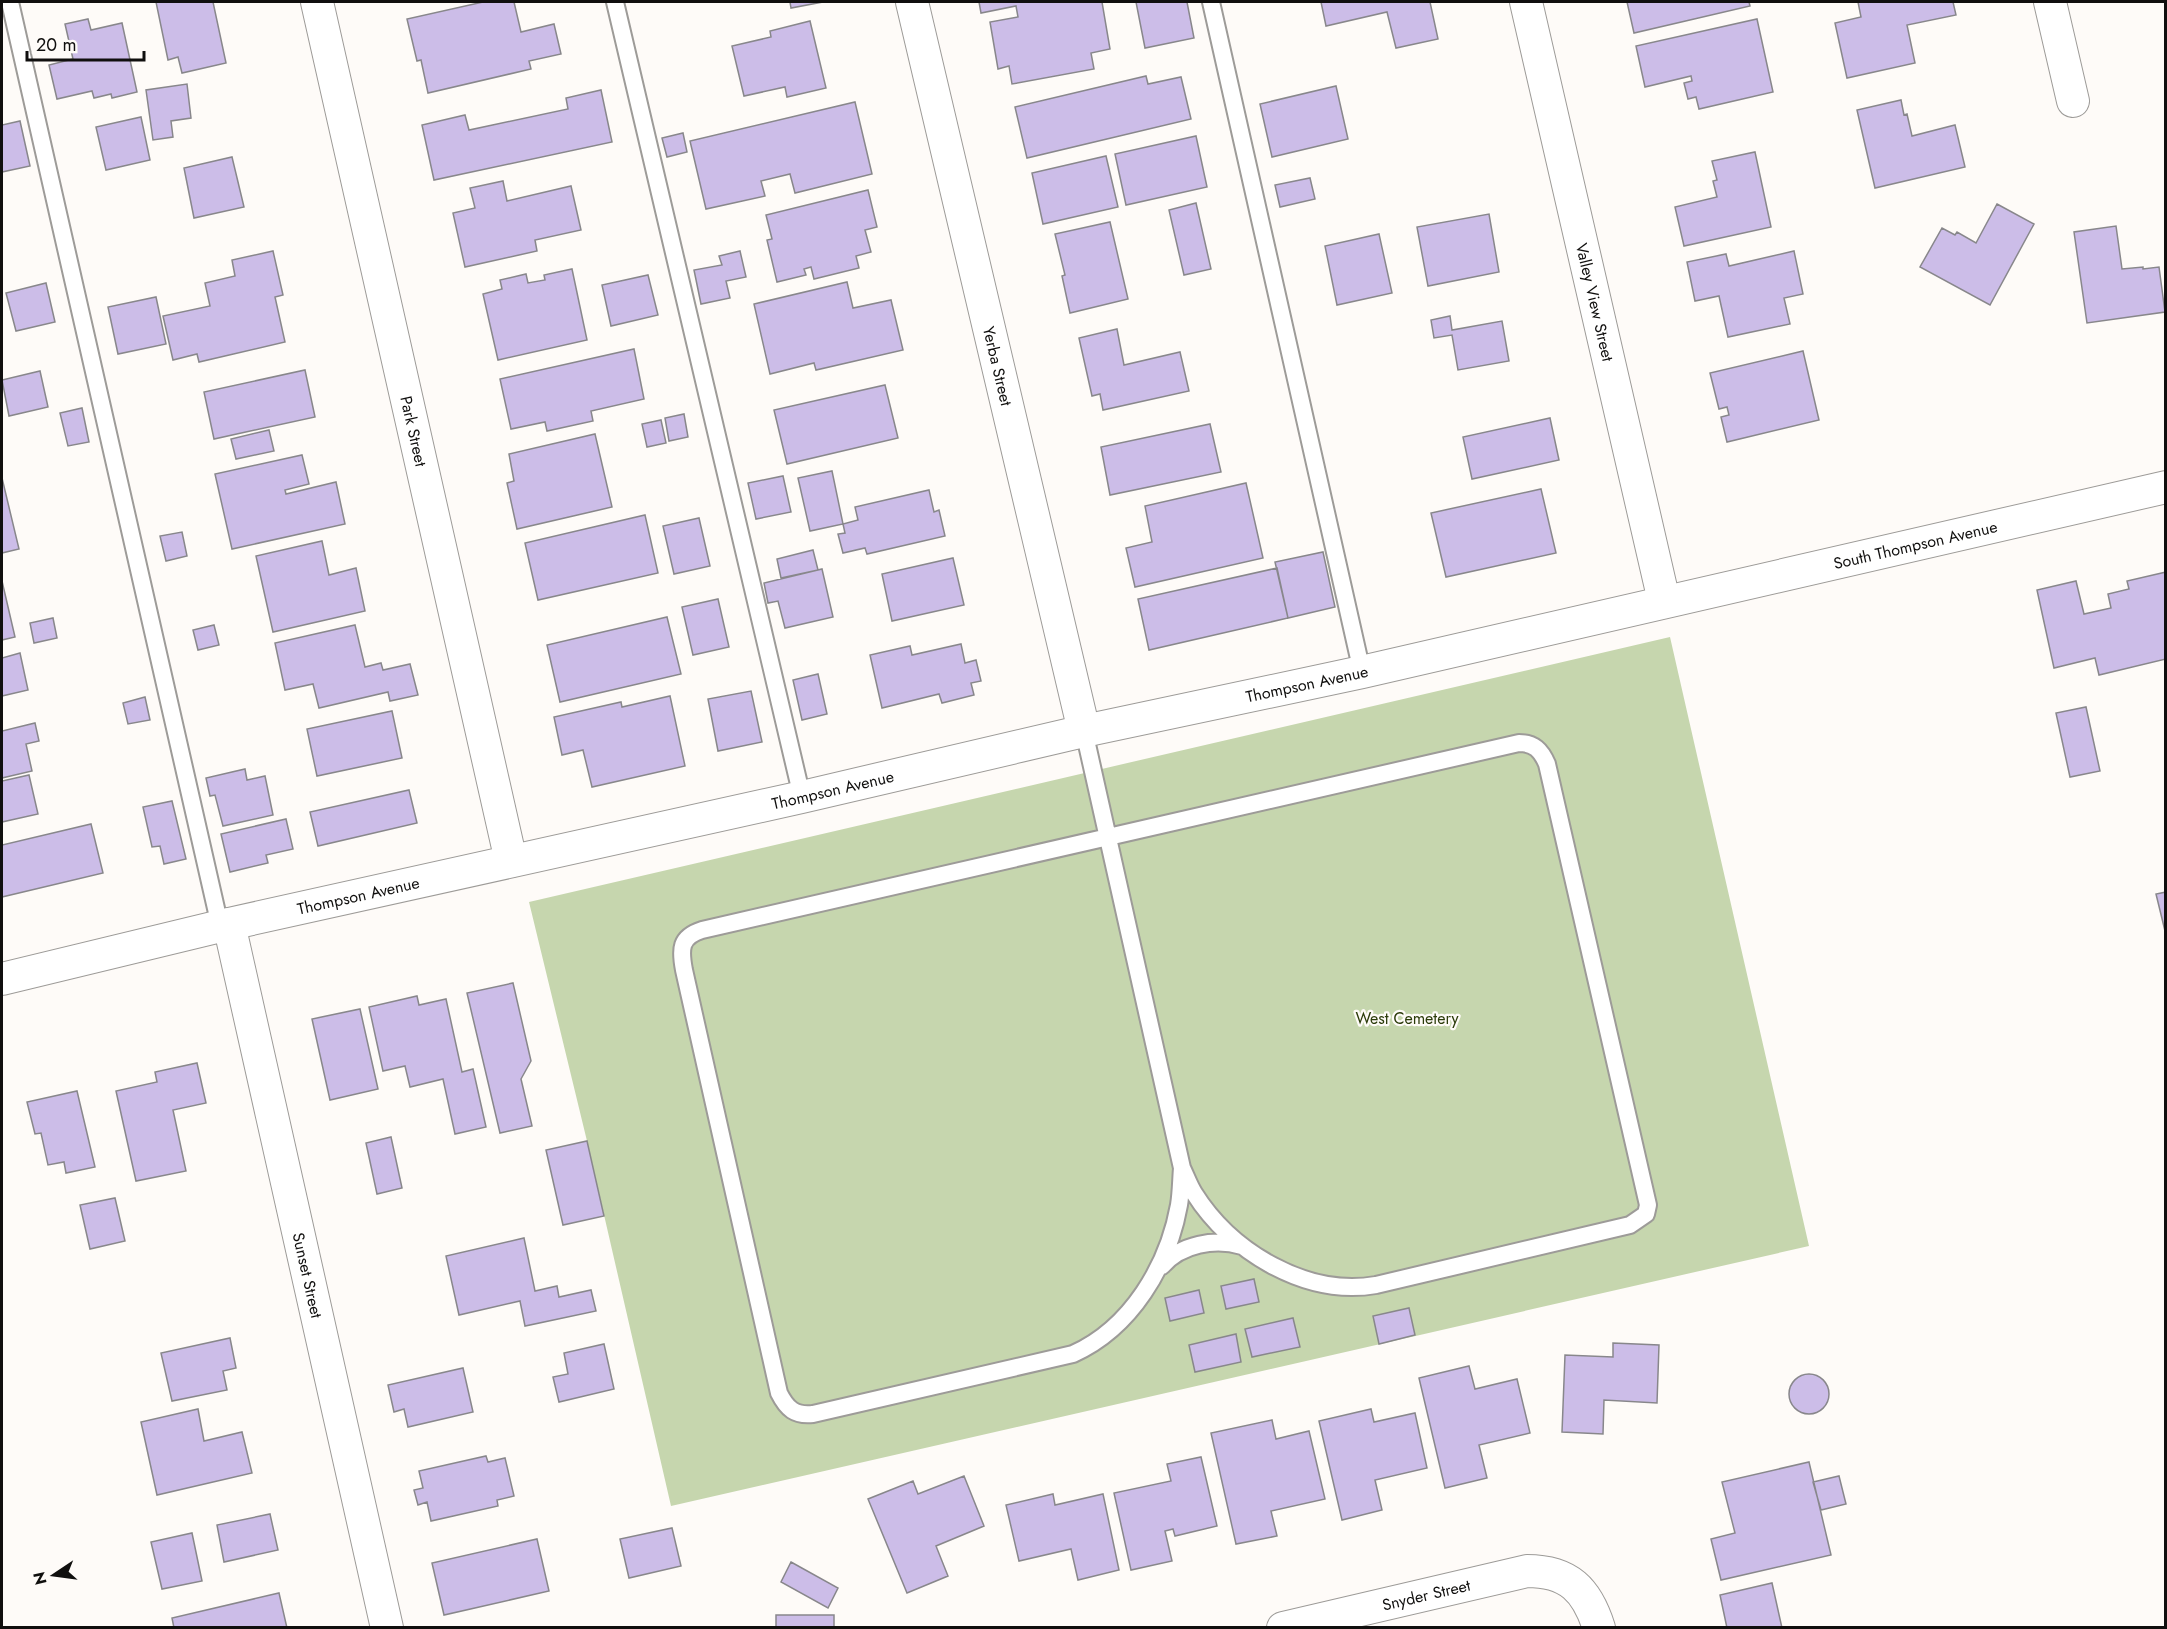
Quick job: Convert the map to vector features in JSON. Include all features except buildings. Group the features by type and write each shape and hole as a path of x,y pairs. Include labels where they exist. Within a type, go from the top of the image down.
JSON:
{"street":[{"name":"Park Street","path":"317,2 511,861"},
{"name":"Yerba Street","path":"912,2 1084,731"},
{"name":"Valley View Street","path":"1526,2 1664,601"},
{"path":"2050,2 2073,101"},
{"name":"South Thompson Avenue","path":"1664,601 2166,487"},
{"name":"Thompson Avenue","path":"2,979 224,925 802,797 1084,731 1362,672 1664,601"},
{"name":"Sunset Street","path":"224,925 387,1628"},
{"name":"Snyder Street","path":"1283,1628 1527,1570 1543,1571 1570,1581 1580,1589 1588,1601 1599,1628"}],"lane":[{"path":"10,2 224,925"},
{"path":"615,2 802,797"},
{"path":"1211,2 1362,672"},
{"path":"1084,731 1107,836 1182,1168 1194,1193 1243,1246 1284,1271 1303,1279 1342,1288 1358,1288 1630,1225 1646,1214 1648,1204 1646,1192 1547,764 1538,748 1529,743 1519,743 1107,836 691,933 685,940 682,958 779,1393 790,1410 797,1414 813,1414 1073,1354 1101,1339 1129,1313 1154,1276 1171,1256 1183,1250 1215,1242 1229,1242 1243,1246"},
{"path":"1154,1276 1173,1228 1179,1204 1182,1168"}],"green space":[{"name":"West Cemetery","path":"1670,637 1809,1246 671,1506 529,902"}]}
